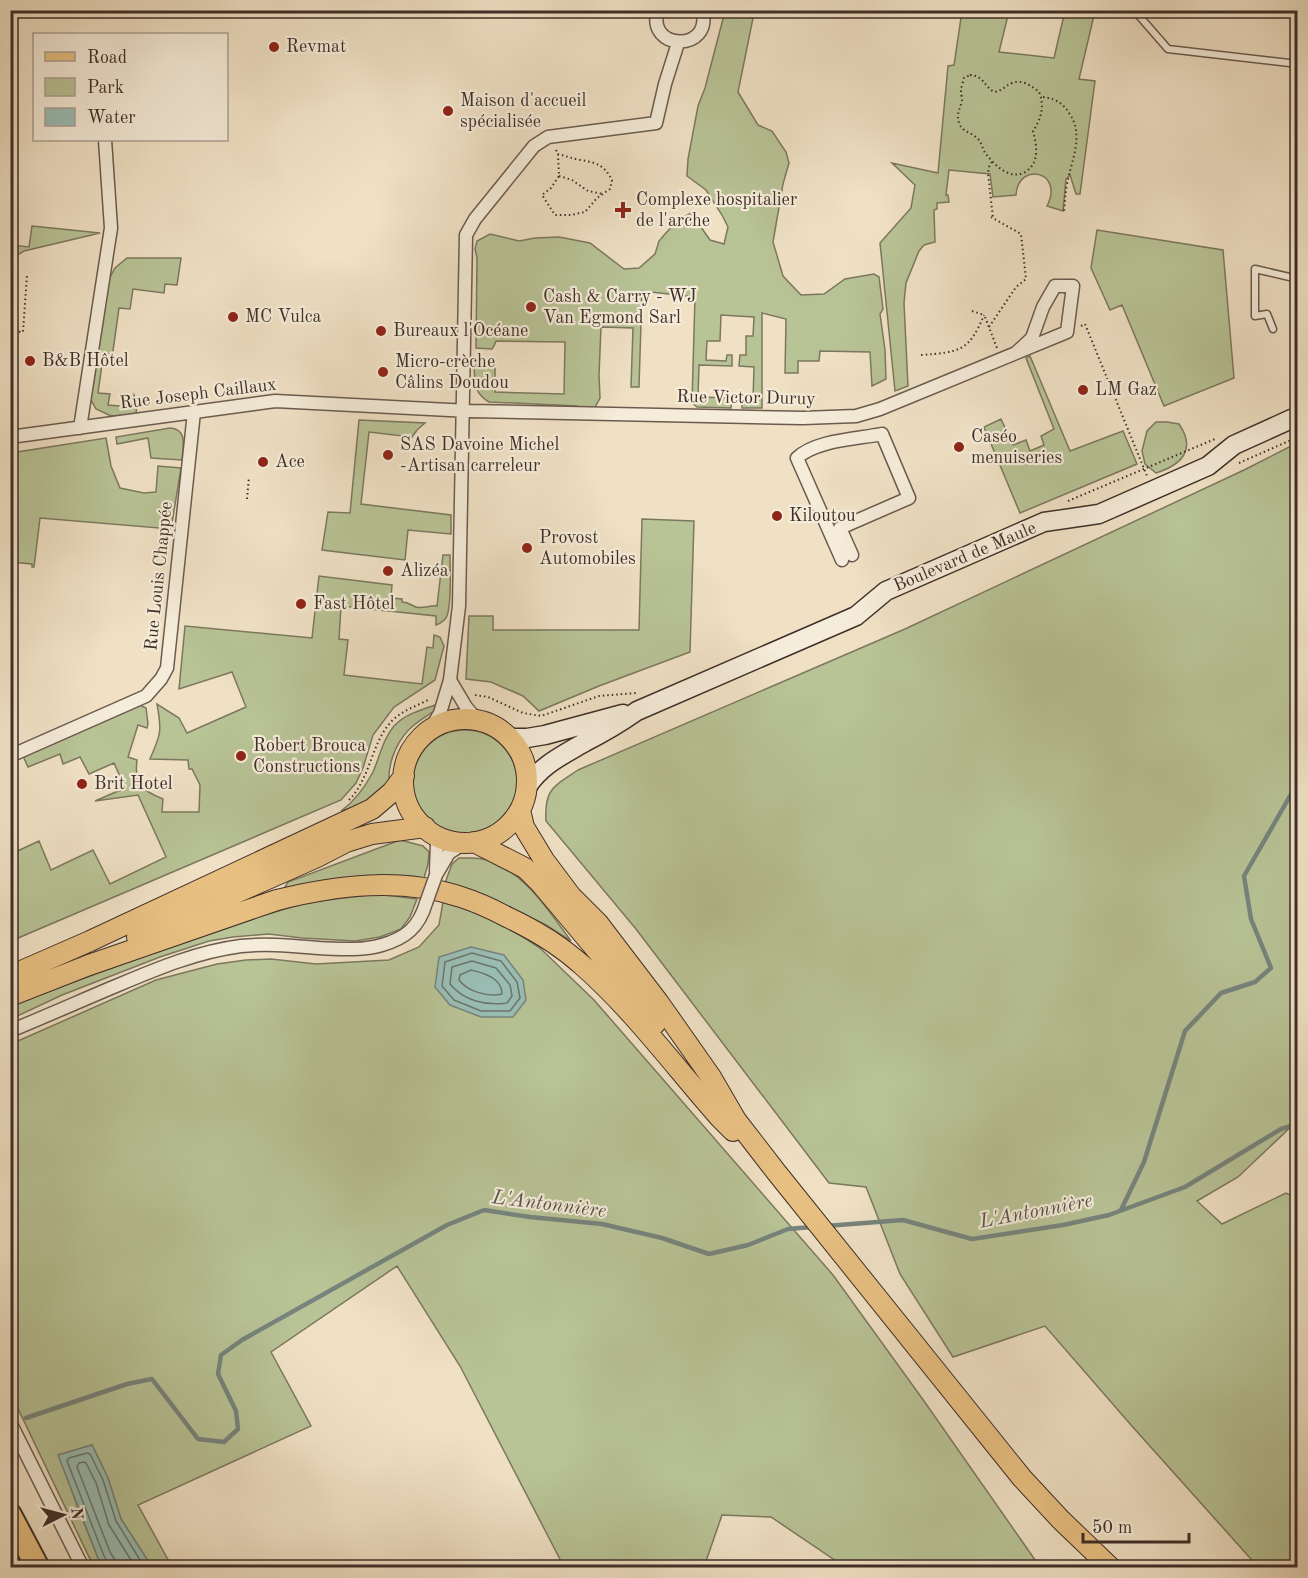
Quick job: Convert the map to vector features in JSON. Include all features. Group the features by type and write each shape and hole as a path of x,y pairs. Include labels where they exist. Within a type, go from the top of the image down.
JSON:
{"highway":[{"path":"10,1515 38,1568"}],"main road":[{"name":"Boulevard de Maule","path":"527,787 540,771 556,759 622,722 637,711 856,616 886,591 1044,522 1099,514 1208,466 1234,445 1298,416"},
{"name":"Boulevard de Maule","path":"510,738 545,735 637,711"},
{"path":"470,843 488,838 512,822 520,810 527,787 527,772 523,757 510,738 495,726 477,720 453,720 430,730 410,752 406,764 404,787 413,814 430,831 446,840 470,843 525,868 599,953 716,1101 736,1120"},
{"path":"10,976 372,809 392,792 404,776"},
{"path":"520,810 524,827 544,860 572,896 598,923 659,1003 711,1077 736,1120 777,1173 1022,1478 1061,1520 1111,1568"},
{"path":"10,994 257,888 346,842 372,834 430,831"},
{"path":"10,994 250,907 310,892 388,885 440,891 489,908 538,931 581,964 608,989 720,1118 777,1173"}],"street":[{"path":"658,10 659,31 670,41 678,43 698,35 704,22 702,10"},
{"path":"430,730 451,687 459,606 466,234 474,219 534,146 548,138 656,123 678,43"},
{"path":"80,428 111,228 105,141"},
{"name":"Rue Victor Duruy","path":"463,411 803,418 856,416 880,409 1067,332 1073,286 1055,286 1043,307 1032,338 1017,352"},
{"name":"Rue Joseph Caillaux","path":"10,437 275,401 463,411"},
{"name":"Rue Louis Chappée","path":"10,756 146,696 167,668 194,412"},
{"path":"882,434 909,498 840,528 847,557 797,458 802,453 822,445 882,434"},
{"path":"451,687 477,720"},
{"path":"430,831 437,844 436,875"},
{"path":"10,1031 163,966 208,952 243,946 289,945 347,950 368,949 401,938 422,916 436,875 449,854 470,843"},
{"path":"10,1422 83,1568"}],"lane":[{"path":"1134,10 1168,49 1298,64"},
{"path":"1273,329 1267,314 1256,316 1255,268 1298,279"}],"path":[{"path":"970,75 981,78 994,92 1002,90 1013,82 1020,82 1040,92 1042,98 1041,117 1032,131 1036,148 1034,163 1028,171 1017,175 1009,174 992,162 984,152 979,140 959,125 958,109 962,100 964,78 970,75"},
{"path":"1042,98 1054,99 1065,106 1074,119 1077,132 1064,212"},
{"path":"548,138 558,154 559,176 551,188 542,195 555,215 585,212 597,198 610,189 612,180 607,170 594,162 558,154"},
{"path":"989,327 1016,287 1026,279 1021,234 992,217 988,167 992,162"},
{"path":"559,176 572,180 588,191 603,194"},
{"path":"10,331 23,332 27,275"},
{"path":"972,311 984,315 1001,359"},
{"path":"921,355 948,353 964,346 973,338 984,315"},
{"path":"1067,332 1085,324 1144,470 1068,501"},
{"path":"247,499 249,477"},
{"path":"347,802 366,774 379,741 390,723 406,710 451,687 488,697 523,713 541,716 599,696 638,693"}],"green space":[{"path":"709,11 756,11 738,92 758,125 772,131 786,152 789,163 773,242 783,276 801,295 824,294 845,279 874,274 879,277 886,379 872,386 870,352 820,351 819,361 798,361 798,373 785,373 786,319 762,313 762,408 742,408 742,399 753,399 754,367 739,366 740,355 746,355 746,336 753,336 754,317 721,315 720,341 707,341 706,360 726,361 727,355 732,355 732,366 699,365 698,397 732,398 731,408 697,407 692,403 695,297 642,291 639,387 631,387 633,328 601,327 600,398 593,411 579,409 577,406 489,402 477,391 474,365 486,361 495,366 495,392 564,394 565,342 496,341 492,349 476,348 477,258 475,249 477,241 490,234 519,241 559,237 590,243 624,269 639,268 655,254 659,241 677,221 691,213 710,240 724,244 728,227 722,215 706,190 687,176 698,106 724,15"},
{"path":"962,11 1009,11 999,52 1054,58 1065,11 1095,11 1079,79 1095,81 1080,194 1076,194 1070,175 1066,179 1063,211 1047,206 1051,194 1050,185 1046,178 1039,175 1031,174 1024,177 1016,195 993,197 990,174 949,170 946,195 948,195 949,202 937,203 937,209 934,210 935,242 924,245 919,251 906,283 904,303 908,386 895,391 880,243 911,208 915,185 892,163 938,173 948,66 954,65"},
{"path":"32,226 100,233 24,251 11,259 11,245 29,247"},
{"path":"1097,230 1223,250 1234,378 1164,406 1122,305 1110,310 1091,268"},
{"path":"127,258 181,258 177,285 165,284 164,293 133,289 130,309 119,308 112,358 103,357 98,393 110,394 108,405 131,407 134,395 137,403 136,414 111,416 96,409 90,398 107,283 115,268"},
{"path":"1030,356 1070,451 1123,431 1137,464 1020,513 984,427 1001,419 1013,445 1026,440 1030,451 1044,445 1041,436 1054,429 1026,358"},
{"path":"359,420 425,423 412,437 369,432 361,504 451,515 451,534 408,530 405,560 322,550 328,512 350,513"},
{"path":"1156,422 1179,424 1187,442 1184,455 1179,461 1156,473 1145,464 1142,451 1147,431"},
{"path":"176,429 182,435 182,460 151,458 148,438 117,444 116,437"},
{"path":"106,438 111,466 120,488 144,493 156,492 158,466 181,468 171,529 40,518 34,567 32,564 11,562 11,453"},
{"path":"1297,443 1297,1121 1238,1177 1197,1201 1222,1224 1286,1193 1297,1198 1297,1567 1259,1568 1045,1326 953,1357 900,1274 866,1187 829,1183 636,929 546,821 546,810 552,790 578,770 905,629"},
{"path":"642,519 694,521 690,652 539,711 523,696 491,682 466,679 469,616 493,616 493,630 639,630"},
{"path":"443,555 450,555 449,610 444,621 436,625 436,616 341,606 339,639 348,640 344,675 422,684 427,647 433,648 434,635 440,637 444,646 435,680 394,707 373,735 356,783 341,800 11,941 10,853 39,841 51,870 93,850 110,884 166,857 138,795 95,801 125,788 114,763 89,774 80,757 63,764 60,754 28,767 23,756 140,705 146,708 148,724 147,728 138,725 128,757 137,760 138,781 149,793 163,799 162,812 199,812 200,785 192,769 189,769 188,760 150,759 160,732 157,704 179,718 187,733 246,707 232,672 179,689 185,626 312,638 319,576 392,585 391,598 402,599 402,602 416,607 437,606"},
{"path":"435,705 434,711 403,736 392,758 389,781 368,800 341,811 367,783 387,736 394,726 408,715"},
{"path":"465,730 485,734 502,745 513,762 517,782 513,802 502,819 485,830 465,834 445,830 428,819 417,802 413,782 417,762 428,745 445,734"},
{"path":"400,840 423,846 429,852 424,878 355,877 292,890 285,887 288,882"},
{"path":"459,858 484,859 513,874 525,883 545,905 571,941 546,925 506,905 445,883 452,864"},
{"path":"378,894 417,899 410,917 401,929 380,937 355,941 269,934 209,941 160,957 62,995 11,1019 11,1005 224,927 309,902"},
{"path":"443,902 486,913 540,948 594,1000 833,1275 1040,1567 845,1567 771,1517 722,1515 704,1567 564,1567 460,1366 397,1266 271,1352 311,1426 138,1505 172,1567 152,1567 121,1519 108,1478 92,1445 59,1455 98,1558 104,1567 96,1567 89,1557 11,1394 11,1044 156,980 217,964 271,959 316,964 389,960 419,947 439,925"}],"water":[{"path":"471,947 504,955 523,980 526,1000 513,1017 481,1017 450,1005 435,987 439,957"},
{"path":"92,1445 108,1478 121,1519 152,1567 104,1567 98,1558 58,1455"}],"waterway":[{"name":"L'Antonnière","path":"1121,1210 1144,1162 1185,1031 1221,993 1255,982 1271,968 1251,919 1244,876 1298,782"},
{"name":"L'Antonnière","path":"826,1226 903,1220 972,1239 1063,1225 1109,1215 1185,1187 1281,1129 1298,1124"},
{"name":"L'Antonnière","path":"26,1418 127,1384 152,1379 198,1439 224,1442 238,1429 236,1411 218,1374 221,1355 242,1340 447,1225 484,1210 602,1224 662,1238 709,1254 748,1245 788,1229 812,1227"}],"place":[{"name":"Revmat","path":"274,47"},
{"name":"Maison d'accueil spécialisée","path":"448,111"},
{"name":"Complexe hospitalier de l'arche","path":"623,210"},
{"name":"Cash & Carry - WJ Van Egmond Sarl","path":"531,307"},
{"name":"MC Vulca","path":"233,317"},
{"name":"Bureaux l'Océane","path":"381,331"},
{"name":"B&B Hôtel","path":"30,361"},
{"name":"Micro-crèche Câlins Doudou","path":"383,372"},
{"name":"LM Gaz","path":"1083,390"},
{"name":"Caséo menuiseries","path":"959,447"},
{"name":"SAS Davoine Michel -Artisan carreleur","path":"388,455"},
{"name":"Ace","path":"263,462"},
{"name":"Kiloutou","path":"777,516"},
{"name":"Provost Automobiles","path":"527,548"},
{"name":"Alizéa","path":"388,571"},
{"name":"Fast Hôtel","path":"301,604"},
{"name":"Robert Brouca Constructions","path":"241,756"},
{"name":"Brit Hotel","path":"82,784"}]}
